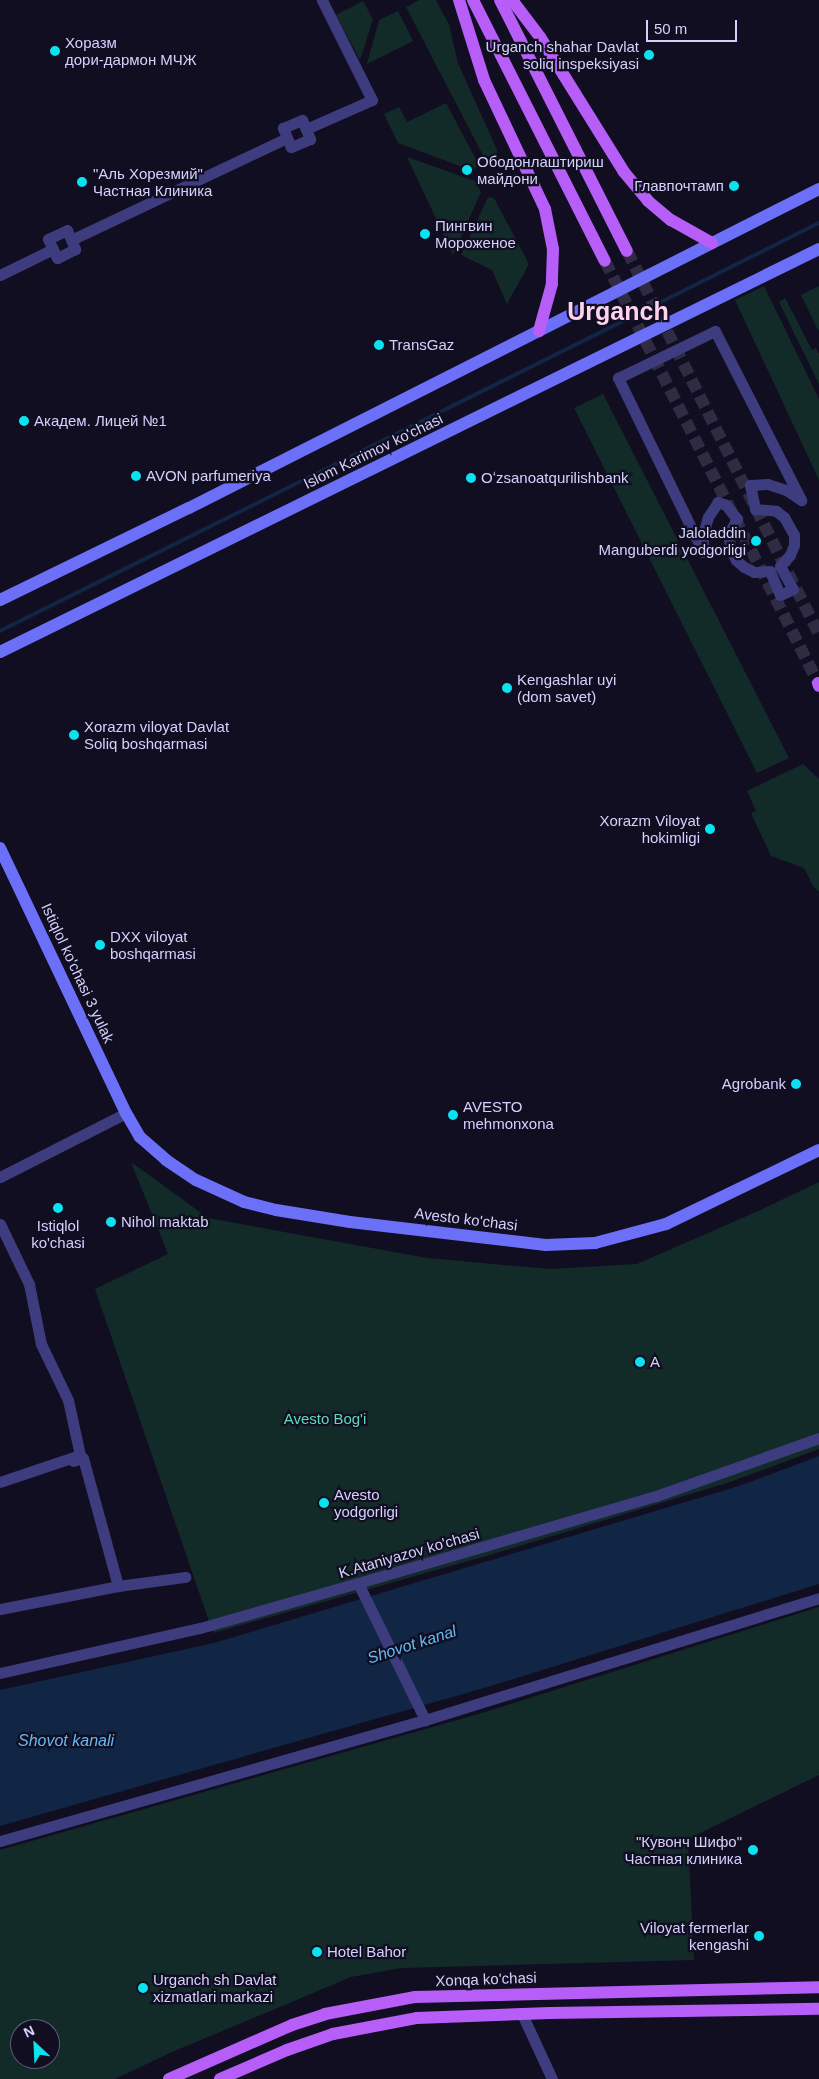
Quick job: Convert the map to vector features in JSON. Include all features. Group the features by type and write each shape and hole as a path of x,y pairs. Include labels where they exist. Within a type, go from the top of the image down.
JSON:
{"main road":[{"path":"459,0 484,80 545,209 553,250 552,284 539,331"},
{"path":"473,0 606,261"},
{"path":"500,0 627,251"},
{"path":"512,0 540,37 624,172 648,200 671,220 712,243"},
{"name":"Islom Karimov ko'chasi","path":"0,600 190,508 819,189"},
{"name":"Islom Karimov ko'chasi","path":"0,652 819,249"},
{"name":"Istiqlol ko'chasi 3 yulak","path":"0,848 126,1113"},
{"name":"Avesto ko'chasi","path":"126,1113 140,1137 166,1160 208,1187 244,1202 276,1210 350,1222 559,1246 595,1243 666,1224 819,1150"},
{"name":"Xonqa ko'chasi","path":"169,2079 292,2026 325,2014 378,2003 415,1998 819,1987"},
{"path":"747,1988 748,2009"},
{"path":"220,2079 287,2050 333,2034 417,2018 522,2014 819,2009"}],"street":[{"path":"0,275 53,249 48,239 67,230 71,240 287,138 283,128 302,120 306,129 372,100 322,0"},
{"path":"715,330 801,500 786,490 768,484 750,485 755,508 776,511 790,525 794,546 790,555 780,566 794,589 780,596 770,571 754,572 736,560 731,550 730,540 732,529 737,519 726,505 718,502 708,517 703,534 703,552 618,378 715,330"},
{"path":"0,1177 126,1113"},
{"path":"0,1224 29,1284 41,1344 68,1400 80,1455 0,1484"},
{"name":"K.Ataniyazov ko'chasi","path":"0,1673 200,1628 358,1583 656,1496 819,1438"},
{"path":"0,1484 83,1458 118,1586"},
{"path":"0,1609 118,1586 185,1577"},
{"path":"358,1583 425,1720"},
{"path":"0,1842 425,1720 819,1598"},
{"path":"522,2014 552,2079"}],"green space":[{"path":"419,0 436,0 449,25 458,63 497,150 496,161 488,165 406,7"},
{"path":"363,1 373,19 360,60 336,15"},
{"path":"398,11 413,41 367,64 379,20"},
{"path":"446,103 479,165 473,171 398,143 384,114 399,107 407,122"},
{"path":"407,157 475,181 481,192 453,255"},
{"path":"488,197 494,198 529,264 507,304 492,270 461,255"},
{"path":"764,286 819,399 819,480 735,300"},
{"path":"819,286 819,330 818,330 801,295"},
{"path":"785,298 812,350 816,348 819,354 819,384 779,302"},
{"path":"603,394 789,758 757,773 574,408"},
{"path":"803,764 819,779 819,892 813,886 804,868 771,856 751,813 756,811 747,791"},
{"name":"Avesto Bog'i","path":"131,1162 208,1218 427,1258 550,1269 637,1264 819,1182 819,1449 730,1482 493,1554 213,1633 95,1289 168,1254"},
{"path":"819,1607 819,1775 688,1839 694,1960 401,1968 351,1977 172,2052 115,2079 0,2079 0,1850 482,1713"}],"water":[{"name":"Shovot kanali","path":"819,1456 819,1584 491,1686 0,1826 0,1690 214,1643 739,1486"}],"waterway":[{"path":"661,302 819,223"},
{"path":"0,631 625,320"}],"tunnel":[{"path":"627,251 819,635"},
{"path":"605,261 818,683"}],"place":[{"name":"Хоразм дори-дармон МЧЖ","path":"55,51"},
{"name":"Urganch shahar Davlat soliq inspeksiyasi","path":"649,55"},
{"name":"Ободонлаштириш майдони","path":"467,170"},
{"name":"\"Аль Хорезмий\" Частная Клиника","path":"82,182"},
{"name":"Главпочтамп","path":"734,186"},
{"name":"Пингвин Мороженое","path":"425,234"},
{"name":"TransGaz","path":"379,345"},
{"name":"Академ. Лицей №1","path":"24,421"},
{"name":"AVON parfumeriya","path":"136,476"},
{"name":"Oʻzsanoatqurilishbank","path":"471,478"},
{"name":"Jaloladdin Manguberdi yodgorligi","path":"756,541"},
{"name":"Kengashlar uyi (dom savet)","path":"507,688"},
{"name":"Xorazm viloyat Davlat Soliq boshqarmasi","path":"74,735"},
{"name":"Xorazm Viloyat hokimligi","path":"710,829"},
{"name":"DXX viloyat boshqarmasi","path":"100,945"},
{"name":"Agrobank","path":"796,1084"},
{"name":"AVESTO mehmonxona","path":"453,1115"},
{"name":"Istiqlol ko'chasi","path":"58,1208"},
{"name":"Nihol maktab","path":"111,1222"},
{"name":"A","path":"640,1362"},
{"name":"Avesto yodgorligi","path":"324,1503"},
{"name":"\"Кувонч Шифо\" Частная клиника","path":"753,1850"},
{"name":"Viloyat fermerlar kengashi","path":"759,1936"},
{"name":"Hotel Bahor","path":"317,1952"},
{"name":"Urganch sh Davlat xizmatlari markazi","path":"143,1988"}],"district":[{"name":"Urganch","path":"618,311"}],"water label":[{"name":"Shovot kanal","path":"412,1645"}]}
